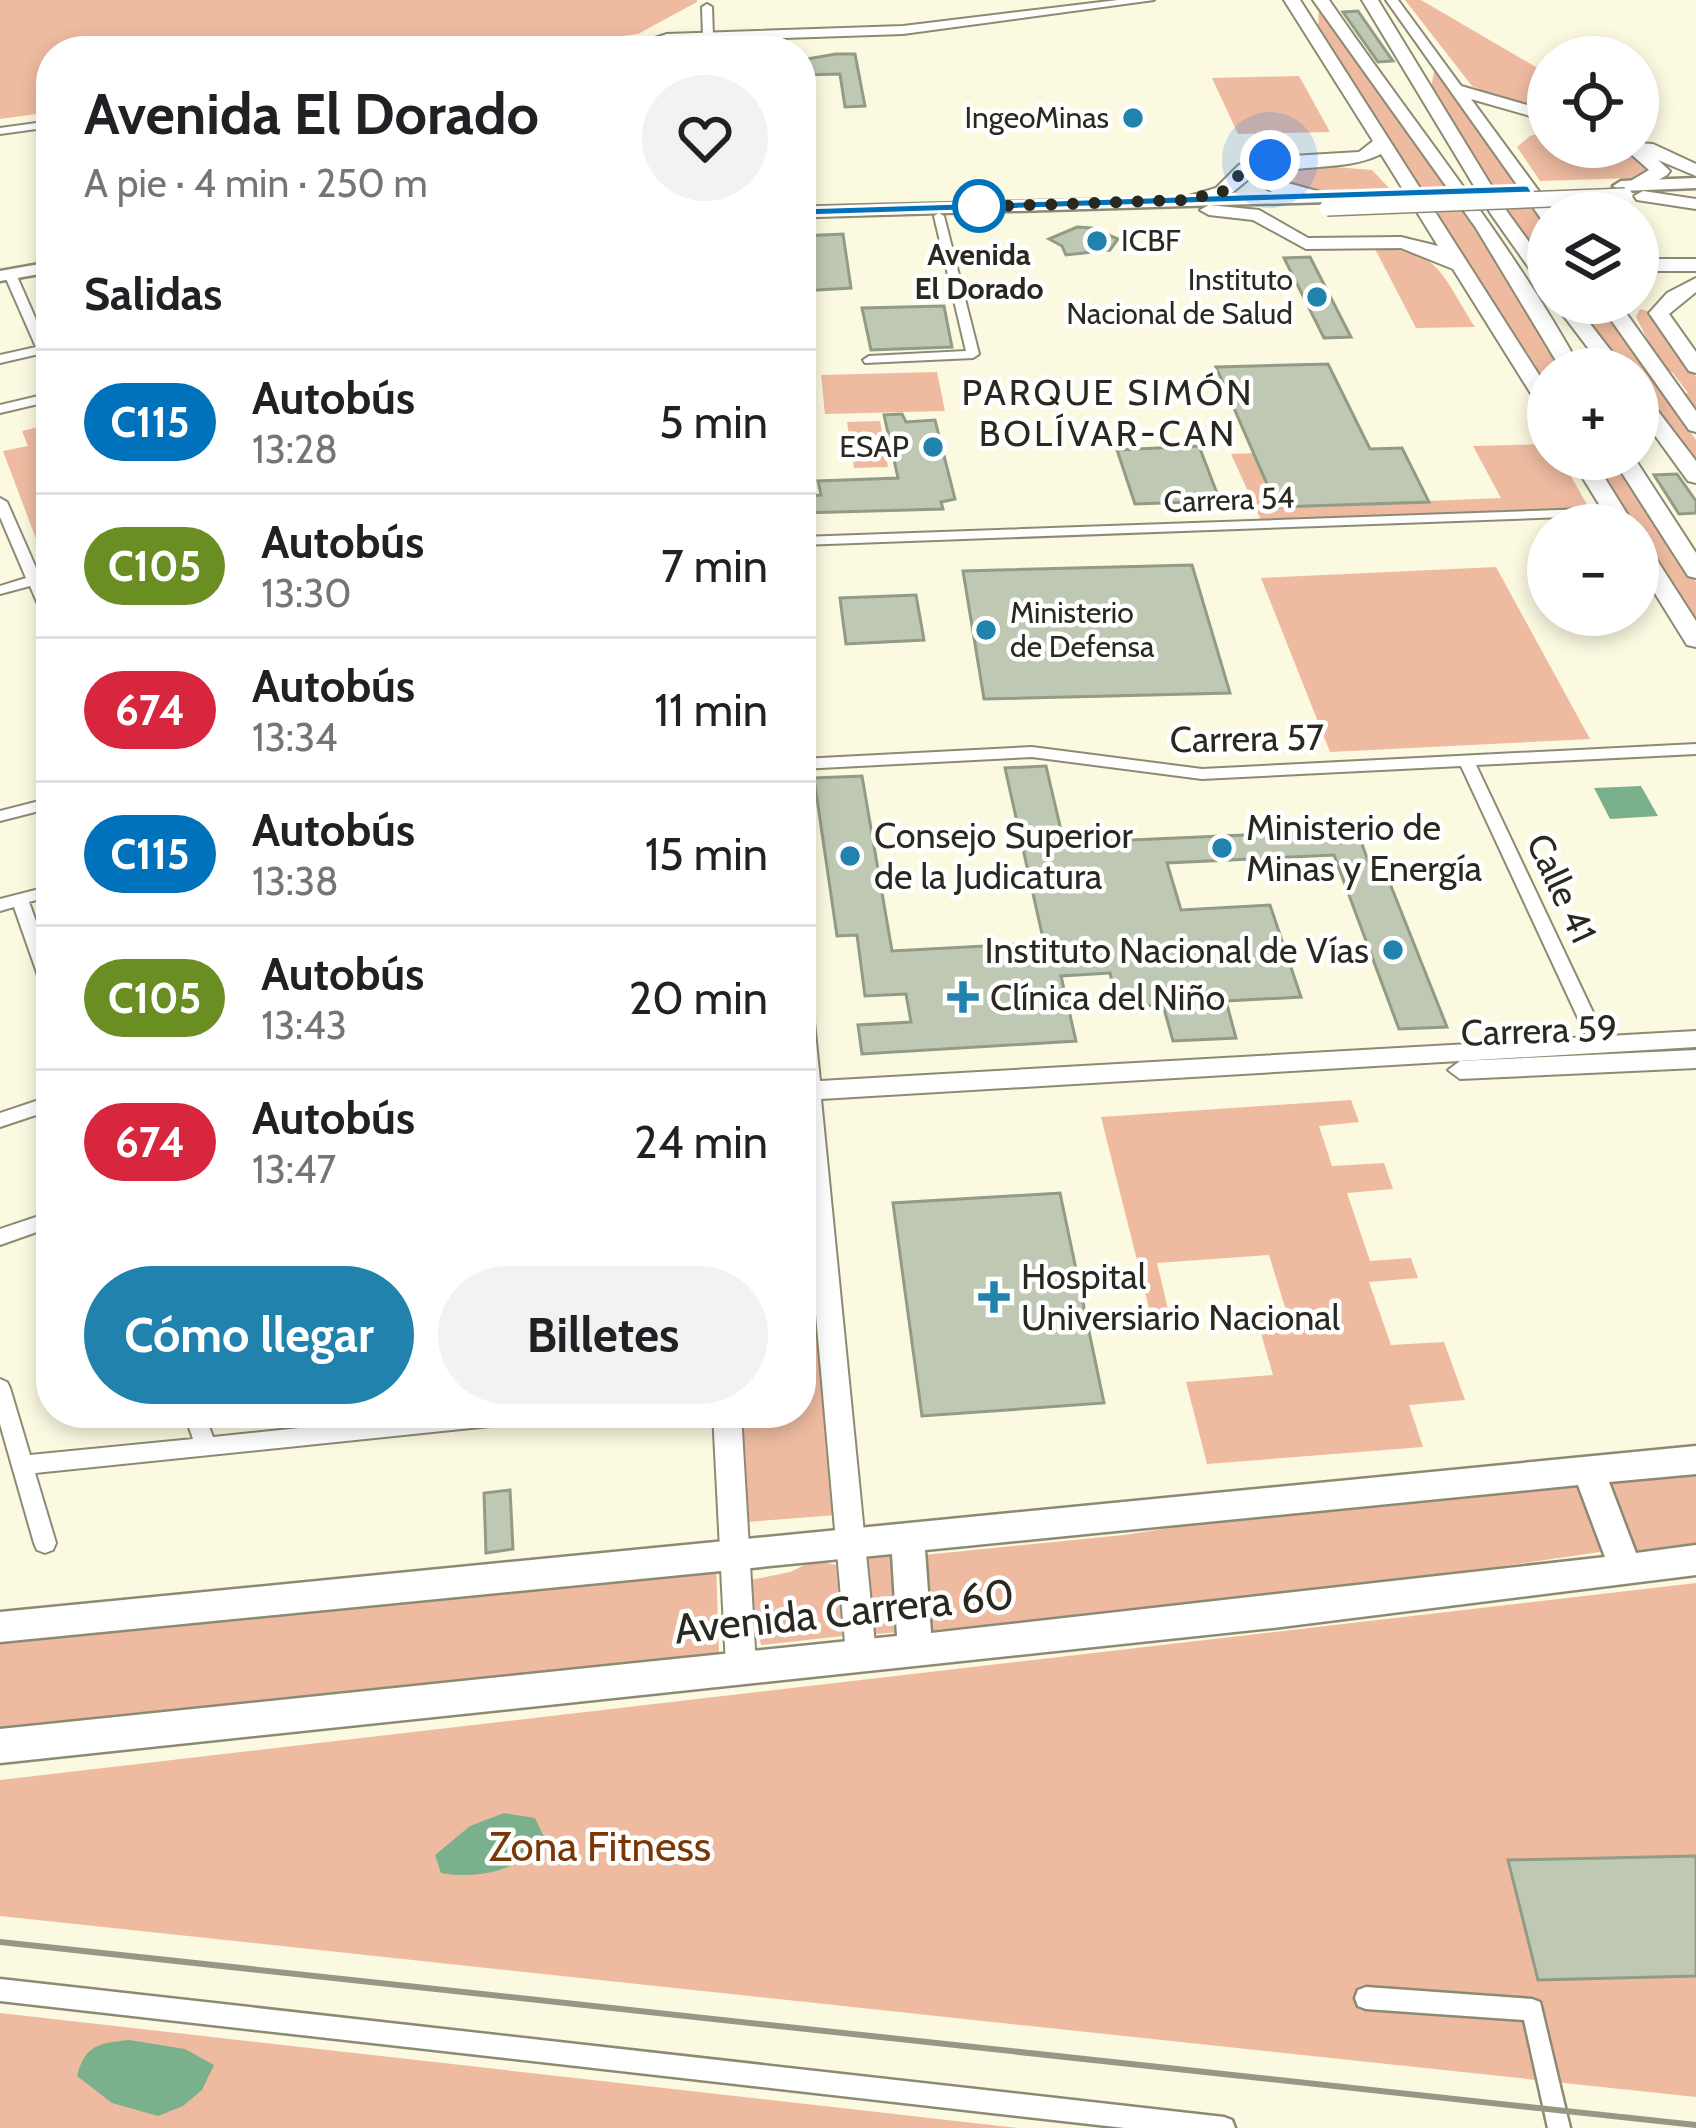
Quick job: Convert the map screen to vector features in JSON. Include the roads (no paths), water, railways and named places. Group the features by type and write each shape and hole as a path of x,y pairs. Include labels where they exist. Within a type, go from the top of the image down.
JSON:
{"main road":[{"path":"1292,0 1527,372"},
{"path":"1314,34 1318,0"},
{"path":"1318,0 1370,75 1421,136 1557,348"},
{"path":"1370,0 1527,252"},
{"path":"1390,0 1530,192"},
{"path":"1419,41 1432,101"},
{"path":"1454,89 1527,110"},
{"path":"1507,161 1527,137"},
{"path":"1185,200 1222,192 1256,164 1360,157 1381,142"},
{"path":"1659,156 1696,171"},
{"path":"1323,202 1277,188 1268,182 1267,172 1293,164 1355,164 1404,180"},
{"path":"1631,191 1659,168"},
{"path":"1631,191 1696,183"},
{"path":"1631,191 1696,203"},
{"path":"816,221 1631,191 1696,193"},
{"path":"816,212 1185,200 1323,202"},
{"path":"1323,202 1294,214 1289,221 1292,230 1327,240 1391,237 1411,230 1421,207"},
{"path":"1209,209 1259,216 1289,238 1307,243 1424,246 1442,254 1466,278"},
{"path":"3,272 36,262"},
{"path":"1659,265 1696,265"},
{"path":"3,272 36,269"},
{"path":"1629,330 1630,315 1645,298 1696,282"},
{"path":"1696,282 1660,313 1696,367"},
{"path":"1580,324 1599,348"},
{"path":"1625,324 1696,426"},
{"path":"1659,426 1696,476"},
{"path":"1638,480 1696,571"},
{"path":"1659,581 1696,640"},
{"name":"Avenida Carrera 60","path":"0,1627 1696,1460"},
{"path":"1588,1470 1626,1570"},
{"path":"908,1537 915,1648"},
{"name":"Avenida Carrera 60","path":"0,1746 1696,1560"}],"street":[{"path":"808,36 921,28 1148,0"},
{"path":"706,4 708,36"},
{"path":"0,131 36,126"},
{"path":"869,360 973,354 939,216"},
{"path":"3,272 36,336"},
{"path":"0,359 36,351"},
{"path":"0,409 36,401"},
{"path":"0,502 35,580 0,590"},
{"name":"Carrera 54","path":"816,544 1527,522"},
{"name":"Carrera 57","path":"816,763 1049,752 1202,774 1696,749"},
{"name":"Calle 41","path":"1466,760 1599,1044"},
{"path":"0,816 36,807"},
{"path":"0,905 36,895"},
{"path":"20,899 36,944"},
{"name":"Carrera 59","path":"816,1090 1696,1039"},
{"name":"Carrera 59","path":"1387,1060 1457,1070 1696,1059"},
{"path":"0,1120 36,1108"},
{"path":"816,1201 861,1654"},
{"path":"0,1237 36,1224"},
{"path":"0,1388 45,1543"},
{"path":"199,1428 206,1446"},
{"path":"23,1465 324,1428"},
{"path":"729,1428 741,1666"},
{"path":"0,1990 1223,2128"},
{"path":"1366,1999 1532,2010 1559,2128"}],"railway":[{"path":"0,1942 1696,2125"}],"place":[{"name":"IngeoMinas","path":"1133,118"},
{"name":"Avenida El Dorado","path":"979,206"},
{"name":"ICBF","path":"1097,241"},
{"name":"Instituto Nacional de Salud","path":"1317,297"},
{"name":"ESAP","path":"933,447"},
{"name":"Ministerio de Defensa","path":"986,630"},
{"name":"Ministerio de Minas y Energía","path":"1222,848"},
{"name":"Consejo Superior de la Judicatura","path":"850,856"},
{"name":"Instituto Nacional de Vías","path":"1393,950"},
{"name":"Clínica del Niño","path":"963,997"},
{"name":"Hospital Universiario Nacional","path":"994,1297"}],"district":[{"name":"PARQUE SIMÓN BOLÍVAR-CAN","path":"1108,412"}],"park label":[{"name":"Zona Fitness","path":"600,1846"}]}
